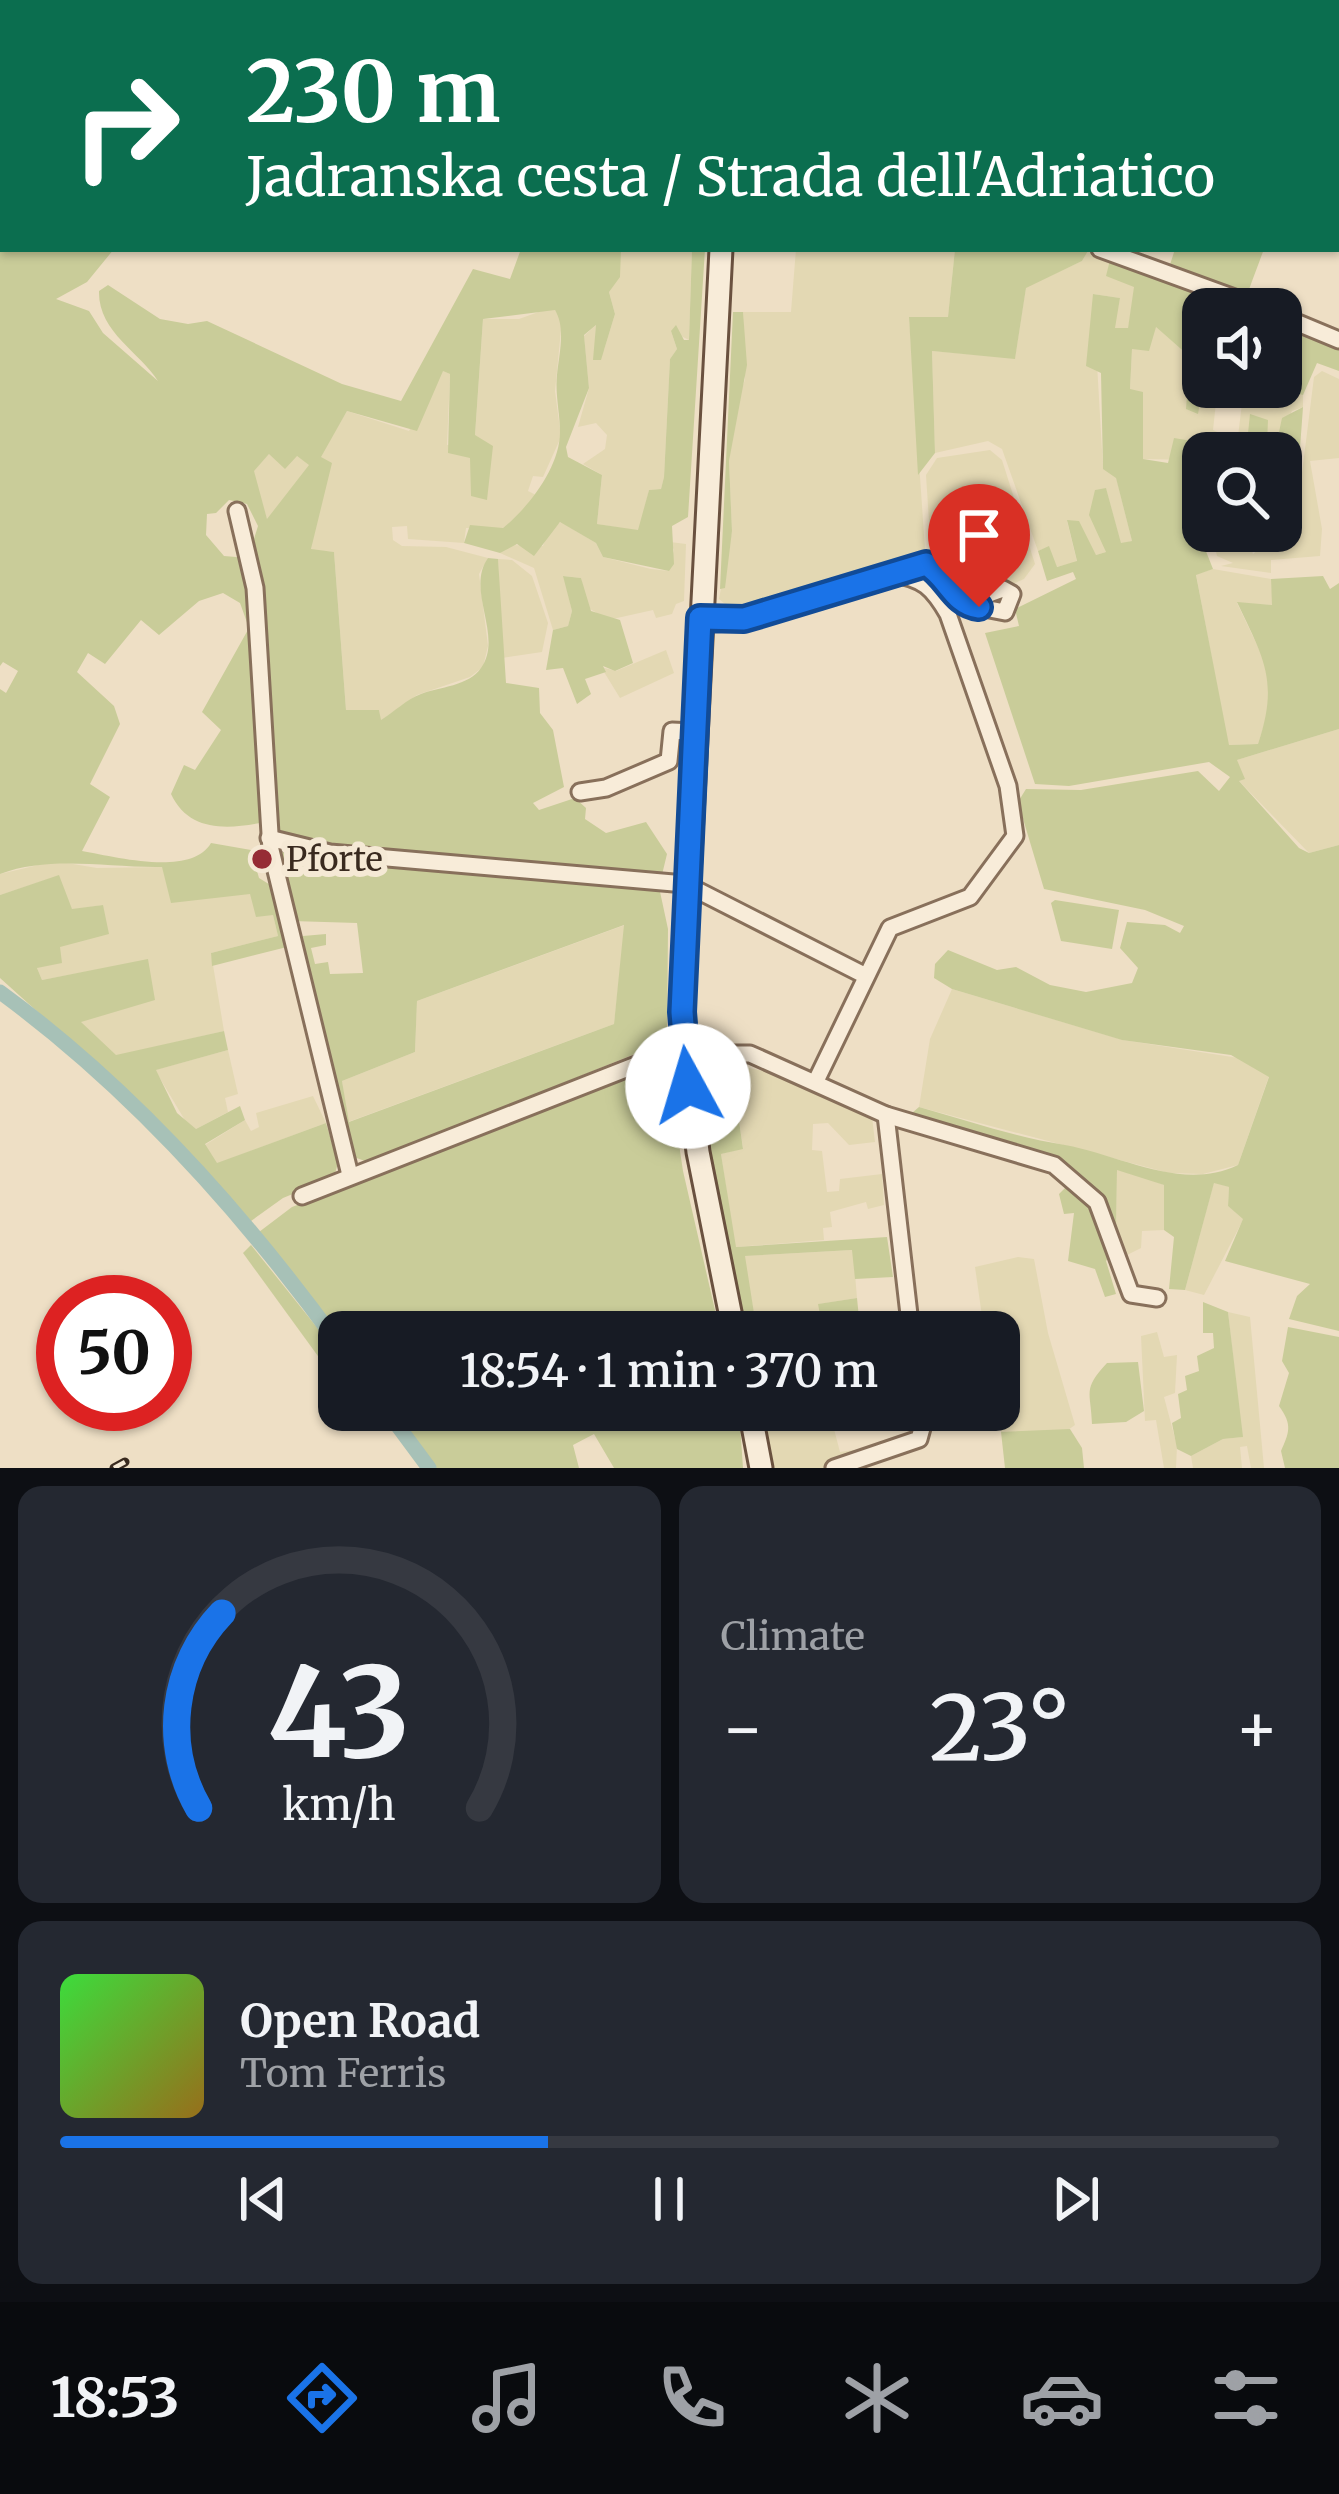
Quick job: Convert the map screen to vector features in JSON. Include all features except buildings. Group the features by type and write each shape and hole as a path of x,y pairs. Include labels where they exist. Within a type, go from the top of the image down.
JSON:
{"main road":[{"path":"721,252 685,884 683,1053 730,1311"},
{"path":"754,1431 761,1468"}],"street":[{"path":"1108,252 1207,288"},
{"path":"1302,325 1339,340"},
{"path":"237,511 254,588 269,838 325,1088 350,1175"},
{"path":"700,618 744,619 926,564 943,574 958,599 979,607"},
{"path":"815,1081 890,928 970,898 1015,836 1008,786 948,614 934,590 917,578 893,574"},
{"path":"580,792 653,770 669,761 672,731 693,732"},
{"path":"269,838 330,853 685,884 866,976"},
{"path":"302,1196 664,1054 750,1054 886,1114 1054,1165 1096,1202 1113,1234 1132,1294 1157,1298"},
{"path":"886,1114 909,1311"},
{"path":"834,1468 919,1438 921,1431"}],"shaded area":[{"path":"620,252 692,252 689,340 671,331 677,349 670,359 664,477 661,489 649,490 639,531 597,524 602,475 583,464 605,449 607,435 596,423 578,427 589,388 584,336 596,325 595,353 604,350 615,314 609,292"},
{"path":"796,252 955,252 948,318 909,318 925,549 917,559 899,565 730,608 719,599 732,531 729,461 734,407 745,380 743,312 791,312"},
{"path":"1087,252 1110,260 1135,286 1128,329 1114,328 1120,298 1093,294 1103,468 1116,477 1132,541 1121,544 1106,489 1095,490 1106,552 1096,555 1067,521 1077,562 1056,567 1049,547 1038,551 1002,449 988,441 935,453 932,351 1015,358 1026,287 1082,261"},
{"path":"555,310 562,320 555,391 561,437 543,477 533,476 528,491 536,495 503,528 466,528 464,543 408,539 407,526 392,527 393,540 402,546 446,547 488,558 479,574 488,646 483,667 470,677 417,695 380,721 379,710 346,710 334,552 311,550 320,457 347,411 409,431 442,370 450,374 447,445 481,443 475,436 483,319 519,319"},
{"path":"1155,326 1182,350 1182,408 1215,408 1213,430 1217,432 1182,432 1182,460 1143,459 1143,393 1130,390 1132,348"},
{"path":"1322,371 1339,379 1339,458 1310,461 1322,529 1320,556 1271,560 1271,573 1221,566 1233,563 1216,552 1302,552 1302,473 1314,377"},
{"path":"1241,408 1300,408 1292,411 1283,432 1260,432 1251,415 1249,432 1239,432"},
{"path":"990,450 1002,460 1035,564 1024,579 970,603 931,552 926,475 937,458"},
{"path":"269,454 297,456 310,465 267,520 253,471"},
{"path":"561,522 596,543 603,557 651,569 669,571 674,550 670,542 686,544 684,601 676,604 672,614 656,618 653,610 608,620 587,607 581,578 564,576 572,611 568,626 553,630 534,568 500,553 509,545 543,546 548,531"},
{"path":"498,559 512,560 532,576 548,623 542,652 502,658"},
{"path":"1213,569 1271,579 1273,605 1237,603 1268,668 1271,704 1258,744 1228,745 1196,574"},
{"path":"666,650 674,673 620,698 601,667 616,671"},
{"path":"1339,729 1339,845 1309,853 1238,780 1237,760"},
{"path":"55,861 97,868 162,867 167,876 250,894 273,915 278,936 211,953 224,1031 116,1056 80,1022 149,976 148,960 42,980 37,968 103,905 72,910 58,876 0,895 0,874"},
{"path":"625,925 614,1024 348,1122 342,1081 415,1052 417,1001"},
{"path":"952,989 1123,1040 1245,1059 1269,1076 1238,1165 1203,1174 1169,1173 919,1107 930,1039"},
{"path":"228,1050 238,1094 225,1098 228,1112 196,1129 189,1127 155,1070"},
{"path":"731,1064 767,1072 872,1117 875,1142 849,1145 828,1123 813,1124 812,1150 822,1151 827,1192 839,1191 840,1179 882,1174 884,1205 868,1209 866,1202 830,1212 832,1227 823,1228 824,1240 735,1247 721,1154 743,1148"},
{"path":"313,1096 326,1123 216,1164 205,1145 245,1120 251,1131 259,1127 256,1113"},
{"path":"1117,1170 1164,1185 1164,1230 1142,1231 1141,1248 1121,1258 1116,1231"},
{"path":"1214,1182 1229,1187 1228,1206 1244,1218 1204,1295 1185,1290"},
{"path":"853,1250 857,1298 819,1304 824,1311 753,1311 744,1256"},
{"path":"1018,1257 1034,1259 1048,1333 1075,1425 1065,1432 1001,1432 1020,1431 1020,1311 981,1311 975,1267"},
{"path":"1228,1312 1250,1317 1264,1468 1251,1468 1247,1446 1240,1447 1242,1468 1193,1468 1191,1456 1223,1439 1242,1437"},
{"path":"1157,1332 1164,1357 1177,1355 1175,1393 1164,1397 1177,1446 1176,1468 1164,1468 1156,1420 1145,1421 1141,1336"},
{"path":"765,1431 834,1431 840,1452 854,1450 856,1456 826,1468 773,1468"}],"green space":[{"path":"0,252 112,252 87,282 56,299 89,311 103,333 158,381 105,318 99,291 108,285 160,319 188,324 207,321 342,384 401,401 473,269 510,279 520,252 621,252 620,277 609,292 615,314 601,360 593,360 596,325 584,335 589,388 566,447 568,457 602,475 597,524 638,530 649,490 661,489 664,477 670,359 677,349 671,331 676,325 684,340 689,340 692,252 705,252 688,517 672,526 674,564 669,571 603,557 596,543 560,522 534,556 517,544 500,553 464,543 470,525 503,528 513,519 555,459 560,432 561,333 555,310 483,319 475,435 493,446 487,500 471,496 470,458 448,453 450,374 443,371 417,431 347,411 321,457 332,463 311,549 334,552 346,710 379,710 381,720 416,696 461,682 481,668 489,642 482,571 488,558 498,559 506,683 539,688 540,713 553,730 564,787 533,803 539,810 575,798 586,808 585,819 606,833 646,822 667,854 659,887 668,929 667,1041 407,1146 365,1161 351,1156 309,998 303,936 326,934 326,945 311,948 315,964 328,962 330,974 363,973 357,923 292,921 278,862 288,836 275,826 263,774 260,823 208,825 187,815 171,794 184,765 195,770 221,730 202,712 249,628 240,603 223,593 199,601 159,635 141,620 105,664 88,653 77,672 114,706 120,724 90,784 110,797 82,851 171,862 201,853 211,843 251,850 259,878 272,886 287,947 212,966 211,953 278,936 273,915 256,917 250,894 171,903 162,867 59,864 0,874 0,689 6,693 18,671 3,662 0,666","holes":["269,454 285,469 297,456 309,465 267,519 254,471","229,500 247,504 258,526 248,558 224,556 206,535 207,514 216,513","624,925 614,1024 349,1122 342,1081 415,1052 417,1001"]},
{"path":"955,252 1087,252 1082,261 1026,288 1015,359 932,351 935,453 918,475 909,317 948,317"},
{"path":"1174,252 1263,252 1249,288 1169,268"},
{"path":"1110,260 1190,288 1182,288 1182,350 1156,327 1149,351 1132,349 1130,389 1143,392 1143,459 1168,463 1174,438 1182,439 1182,552 1206,552 1213,569 1196,575 1229,745 1258,744 1268,686 1261,655 1237,602 1272,605 1271,579 1323,576 1330,589 1339,583 1339,729 1237,760 1245,779 1239,781 1299,848 1309,853 1339,845 1339,1331 1289,1319 1297,1296 1310,1284 1225,1261 1243,1219 1228,1206 1229,1187 1214,1183 1185,1290 1169,1289 1174,1237 1164,1230 1164,1185 1117,1170 1116,1231 1044,1154 905,1119 919,1107 1151,1169 1195,1175 1238,1165 1269,1077 1231,1055 1122,1040 952,989 934,978 935,964 948,950 997,970 1016,967 1050,985 1086,992 1132,983 1138,968 1120,948 1127,922 1165,925 1180,933 1184,926 1145,910 1044,889 1018,802 1026,789 1081,790 1198,771 1219,791 1230,777 1209,762 1069,786 1035,784 985,633 1019,626 1015,609 1076,579 1073,572 1047,581 1038,551 1049,546 1057,567 1077,561 1067,520 1079,521 1096,555 1106,552 1089,515 1095,490 1106,488 1121,543 1132,541 1116,478 1103,469 1101,373 1086,366 1093,294 1120,298 1115,328 1128,328 1134,287 1106,276"},
{"path":"733,312 743,312 747,365 729,461 732,531 725,588 720,589"},
{"path":"1302,331 1339,348 1339,371 1317,363 1303,395"},
{"path":"1302,408 1301,432 1279,432 1282,418"},
{"path":"1250,414 1268,420 1267,432 1248,432"},
{"path":"563,576 581,578 591,611 620,620 633,663 615,671 603,666 606,672 585,679 591,694 577,704 563,668 546,670 553,630 568,626 572,611"},
{"path":"59,875 72,909 103,905 109,934 60,947 62,963 37,968 42,980 148,959 155,1000 81,1022 116,1055 224,1031 228,1050 156,1070 177,1113 196,1129 240,1106 245,1120 205,1144 217,1163 326,1123 338,1163 334,1177 283,1198 251,1221 159,1121 0,978 0,895"},
{"path":"1051,903 1119,910 1112,949 1061,941"},
{"path":"667,1064 683,1171 715,1311 322,1311 259,1232 292,1207"},
{"path":"731,1064 743,1149 721,1154 736,1247 887,1237 893,1277 855,1279 852,1250 745,1256 754,1311 740,1311 698,1083 705,1067"},
{"path":"1072,1181 1086,1195 1112,1252 1106,1261 1116,1294 1105,1297 1095,1269 1068,1261 1074,1213 1064,1214 1059,1194"},
{"path":"251,1245 318,1329 318,1356 243,1253"},
{"path":"857,1298 858,1311 819,1311 818,1304"},
{"path":"1203,1302 1228,1312 1243,1437 1223,1439 1191,1456 1177,1449 1172,1423 1181,1418 1178,1394 1187,1390 1185,1376 1199,1371 1197,1356 1214,1348 1213,1333 1203,1333"},
{"path":"1288,1327 1339,1337 1339,1468 1285,1468 1281,1451 1288,1424 1279,1406 1289,1373 1282,1361"},
{"path":"1138,1362 1144,1411 1126,1422 1092,1424 1090,1391 1099,1372 1107,1363"},
{"path":"1070,1429 1082,1448 1084,1468 1005,1468 1001,1432"},
{"path":"409,1431 740,1431 743,1468 614,1468 594,1434 573,1445 579,1468 436,1468"}],"waterway":[{"path":"0,992 94,1069 183,1155 318,1317"},
{"path":"402,1431 429,1468"}],"railway":[{"path":"114,1468 125,1462"}],"place":[{"name":"Pforte","path":"262,859"}],"route":[{"path":"688,1086 682,1012 685,884 700,618 744,619 926,564 943,574 958,599 979,607"}]}
